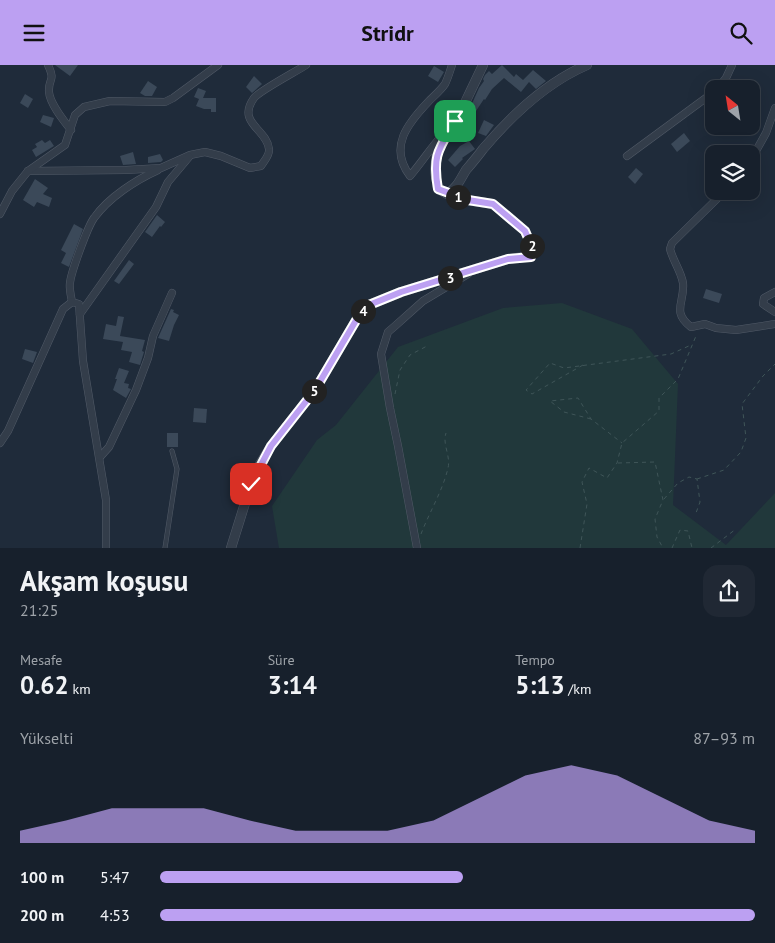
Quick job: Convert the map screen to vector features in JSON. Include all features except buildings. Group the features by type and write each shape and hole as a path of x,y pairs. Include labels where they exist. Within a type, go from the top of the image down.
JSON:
{"street":[{"path":"48,65 53,75 49,92 59,114 71,130"},
{"path":"0,214 12,191 28,171 65,145 75,115 84,107 110,101 164,102 218,65"},
{"path":"72,302 70,283 80,249 93,218 110,201 147,175 190,155 205,152 221,156 250,168 261,166 268,156 270,149 265,139 251,123 248,111 254,97 306,65"},
{"path":"452,65 445,85 414,116 403,135 400,149 403,167 410,176 436,141 455,121"},
{"path":"231,548 251,484 260,465 271,446 315,390 358,317 369,305 401,292 508,259 531,257 532,247 525,231 493,204 468,200 447,194 438,189 434,171 437,152 463,107 483,65"},
{"path":"447,194 455,189 484,149 513,118 554,83 587,65"},
{"path":"724,80 732,65"},
{"path":"627,156 705,99"},
{"path":"760,145 774,115 775,108"},
{"path":"80,314 156,207 168,182 190,155"},
{"path":"28,171 126,171 161,168"},
{"path":"716,200 672,243 670,249 683,285 679,313 682,321 691,327 705,324 716,328 736,330 775,323"},
{"path":"417,547 381,354 388,332 423,301 477,269"},
{"path":"775,292 764,298 763,304 775,312"},
{"path":"100,457 109,447 136,390 148,358 153,336 172,293"},
{"path":"72,302 79,304 83,361 106,499 106,548"},
{"path":"0,443 8,431 63,309 72,302"}],"lane":[{"path":"165,548 177,473 172,451"}],"path":[{"path":"580,548 587,504 582,482 589,468 607,478 617,463 622,443 659,411 658,398 678,379 696,336 691,327"},
{"path":"583,365 532,394 526,390 550,363 564,368 583,365 670,354 692,345"},
{"path":"390,403 397,391 400,370 410,355 427,346"},
{"path":"663,548 657,537 655,519 663,500 678,483 689,477 697,479 724,470 741,452 746,438 742,404 763,376 775,364"},
{"path":"591,419 564,412 550,401 578,399 591,419 622,443"},
{"path":"417,547 448,468 449,455 444,438 446,433"},
{"path":"617,463 655,462 663,500"},
{"path":"696,513 700,502 697,479"},
{"path":"711,548 736,529"},
{"path":"672,548 680,530 688,531 692,548"}],"green space":[{"path":"562,303 632,329 678,384 673,505 726,545 775,493 775,548 279,548 272,506 317,440 336,425 398,347 503,308"}],"route":[{"path":"251,484 271,446 315,390 358,317 369,305 401,292 508,259 531,257 532,247 525,231 493,204 468,200 447,194 438,189 434,171 437,152 455,121"}]}
